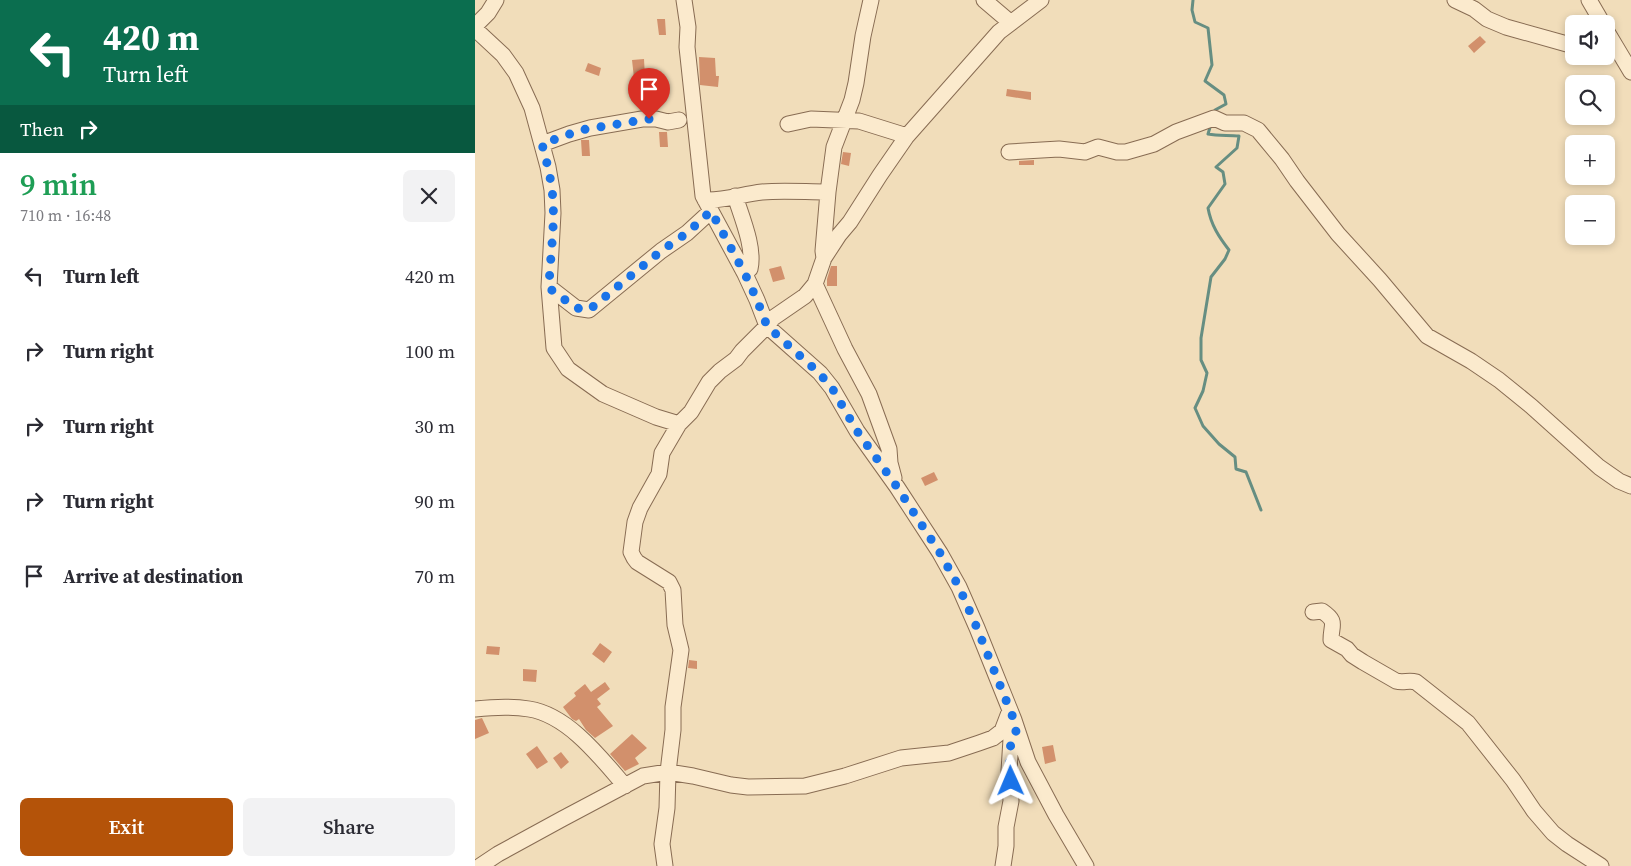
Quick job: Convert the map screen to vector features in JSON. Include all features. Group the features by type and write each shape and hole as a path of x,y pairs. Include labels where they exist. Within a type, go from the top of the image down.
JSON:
{"street":[{"path":"496,0 475,27 503,55 515,73 532,108 549,167 552,190 553,235 549,288 554,348 568,369 603,394 656,417 679,424"},
{"path":"684,0 688,27 688,57 703,196 745,274 767,326 819,373 832,388 857,431 897,487 940,553 959,587 977,628 1028,762 1056,816 1086,866"},
{"path":"824,258 828,192 834,147 852,100 871,0"},
{"path":"984,0 1011,23"},
{"path":"665,866 662,844 667,808 673,707 681,650 675,625 673,590 669,582 637,562 631,552 640,508 659,474 662,453 679,424 691,412 709,382 736,359 742,350 773,318 805,296 815,284 824,258 907,136 984,47 999,32 1041,0"},
{"path":"1455,0 1475,4 1487,19 1506,27 1565,43"},
{"path":"1589,0 1598,15"},
{"path":"1615,55 1631,72"},
{"path":"1009,152 1052,149 1085,152 1098,148 1126,152 1154,144 1176,132 1214,118 1225,123 1244,123 1258,130 1334,228 1427,336 1471,361 1499,380 1544,417 1599,467 1619,481 1631,486"},
{"path":"542,144 590,128 642,119 656,119 668,122 679,120"},
{"path":"788,124 811,119 859,121 907,136"},
{"path":"549,288 576,308 589,310 661,251 687,233 708,205 735,196 764,192 828,192"},
{"path":"735,196 751,249 752,260 750,270"},
{"path":"815,284 845,349 869,394 889,449 890,463 897,487"},
{"path":"1313,612 1323,611 1332,619 1331,640 1363,662 1396,681 1409,680 1416,682 1468,723 1553,833 1601,866"},
{"path":"475,709 531,709 553,718 582,739 625,786"},
{"path":"480,866 498,854 643,776 668,772 749,787 805,786 845,776 901,758 949,753 993,738 1002,731 1009,710"},
{"path":"1003,866 1011,801 1009,771 1011,739 1016,731"}],"building":[{"path":"657,19 665,19 666,35 659,35"},
{"path":"1480,36 1486,42 1474,53 1468,46"},
{"path":"699,57 715,58 716,76 719,76 718,87 700,85"},
{"path":"644,59 645,77 634,78 632,60"},
{"path":"588,63 601,68 599,76 585,71"},
{"path":"1007,89 1031,92 1031,100 1006,96"},
{"path":"659,132 667,132 668,147 660,147"},
{"path":"581,140 589,140 590,156 582,156"},
{"path":"843,152 851,153 849,166 841,164"},
{"path":"1034,160 1034,165 1019,165 1019,161"},
{"path":"781,266 785,279 773,282 769,269"},
{"path":"831,266 837,266 837,286 827,286"},
{"path":"934,472 938,480 925,486 921,478"},
{"path":"600,643 612,652 604,663 592,654"},
{"path":"487,646 500,647 499,655 486,654"},
{"path":"689,660 697,661 697,669 688,668"},
{"path":"523,669 537,670 536,682 523,681"},
{"path":"605,682 610,689 597,699 601,704 597,707 613,726 595,738 586,730 579,719 576,721 572,719 563,707 576,696 574,693 585,684 591,692"},
{"path":"482,718 489,733 475,739 475,720"},
{"path":"632,734 647,748 635,758 639,764 625,771 610,754"},
{"path":"1053,745 1056,761 1045,764 1042,747"},
{"path":"537,746 548,762 537,769 526,754"},
{"path":"561,752 569,762 561,769 553,758"}],"waterway":[{"path":"1193,0 1192,10 1195,22 1208,28 1212,65 1205,81 1224,95 1226,104 1215,110 1214,114"},
{"path":"1211,124 1208,134 1239,136 1237,148 1216,167 1223,172 1225,184 1208,208 1211,220 1229,250 1225,259 1211,277 1201,338 1201,360 1207,373 1203,391 1195,408 1203,426 1219,444 1235,457 1236,469 1246,472 1261,510"}],"route":[{"path":"649,119 581,130 542,144 549,167 552,190 553,235 549,288 576,308 589,310 661,251 687,233 711,211 745,274 767,326 819,373 832,388 857,431 897,487 940,553 959,587 1014,720 1016,731 1011,739 1009,771 1011,781"}]}
